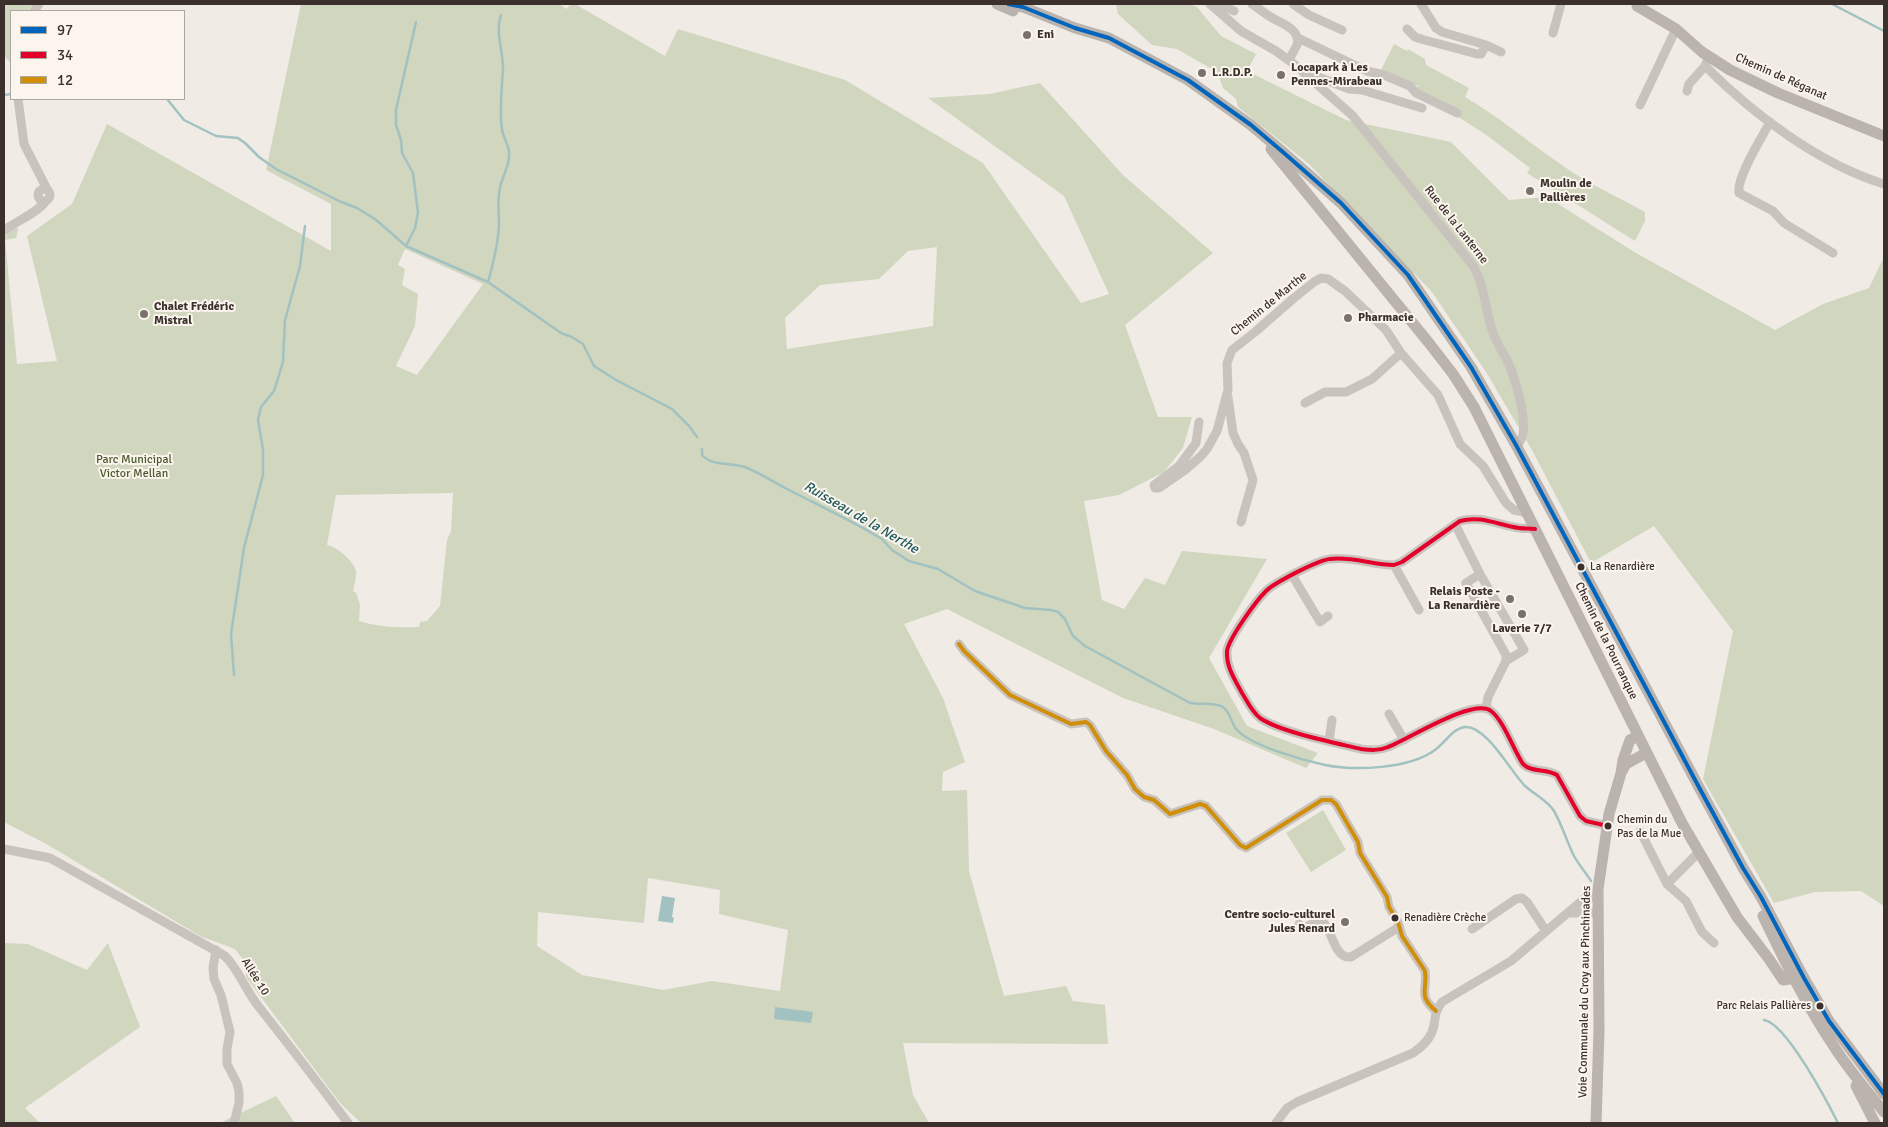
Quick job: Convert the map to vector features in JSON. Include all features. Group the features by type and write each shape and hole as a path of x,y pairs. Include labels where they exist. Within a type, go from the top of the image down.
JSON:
{"main road":[{"path":"997,4 1044,24 1117,49 1208,94"},
{"path":"1008,4 1023,7 1075,28 1109,38 1173,71 1208,94 1250,125 1340,204 1408,275 1471,366 1516,445 1743,868 1761,897 1812,992 1829,1021 1884,1094"},
{"name":"Chemin de Réganat","path":"1635,4 1676,29 1707,61 1778,93 1884,136"},
{"name":"Chemin de la Pourranque","path":"1250,125 1321,209 1453,374 1474,407 1646,753"},
{"path":"1321,187 1321,209"},
{"name":"Voie Communale du Croy aux Pinchinades","path":"1596,1123 1600,1031 1598,896 1608,826 1626,746 1630,740 1638,736"},
{"path":"1621,773 1626,764 1646,753 1698,853 1736,918 1769,959 1788,978 1799,979 1833,1034 1846,1050 1858,1060"},
{"path":"1743,868 1788,978 1837,1052 1884,1112"},
{"path":"1837,1052 1874,1122"}],"street":[{"name":"Rue de la Lanterne","path":"1210,4 1241,31 1289,60 1354,116 1474,267 1481,280 1494,335 1512,371 1520,400 1524,424 1523,438 1516,445"},
{"path":"1220,4 1234,11"},
{"path":"1252,4 1291,29 1298,38 1367,71 1384,75 1410,86 1416,93 1457,113"},
{"path":"1293,4 1309,15 1342,30"},
{"path":"1420,4 1436,28 1442,32 1486,45 1501,52"},
{"path":"1554,33 1561,4"},
{"path":"1407,29 1421,39 1477,54 1481,54 1484,51 1486,45"},
{"path":"1640,105 1676,29"},
{"path":"1289,60 1298,43 1298,38"},
{"path":"1686,91 1689,84 1707,61 1770,122 1821,156 1869,179 1884,184"},
{"path":"1310,77 1313,75 1349,89 1362,90 1422,108"},
{"path":"4,230 27,215 44,195 40,176 24,144 18,100"},
{"path":"1770,122 1742,175 1738,187 1739,193 1773,212 1784,223 1833,253"},
{"name":"Chemin de Marthe","path":"1199,422 1196,443 1178,466 1154,485 1155,488 1159,488 1185,470 1207,449 1217,431 1228,390 1227,363 1232,350 1307,287 1321,278 1328,279 1365,308 1386,330 1401,353 1438,395 1460,444 1483,466 1506,503 1514,510 1528,513"},
{"path":"1305,403 1325,392 1346,392 1372,379 1401,353"},
{"path":"1228,390 1233,433 1244,453 1253,480 1242,522"},
{"path":"1535,528 1519,528 1471,518 1455,524 1402,562 1394,565 1338,558 1327,559 1292,575 1266,591 1232,637 1227,650 1227,663 1246,699 1259,717 1286,729 1361,750 1373,751 1386,748 1457,714 1477,708 1486,708 1499,721 1527,768 1551,772 1556,775 1580,816 1586,821 1608,826"},
{"path":"1455,524 1480,574 1524,650 1506,661"},
{"path":"1394,565 1418,610"},
{"path":"1480,574 1466,583 1506,655 1506,661 1488,697 1486,708"},
{"path":"1292,575 1320,622 1328,616"},
{"path":"959,644 1010,695 1071,724 1086,722 1090,725 1106,751 1135,789 1144,797 1154,800 1170,814 1200,804 1206,806 1240,845 1246,848 1322,800 1330,800 1336,804 1358,842 1360,853 1387,897 1389,907 1400,927 1402,936 1425,971 1424,997 1436,1010"},
{"path":"1389,714 1404,740"},
{"path":"1329,741 1332,720"},
{"path":"1640,831 1667,884 1686,901 1702,932 1714,943"},
{"name":"Allée 10","path":"4,848 50,858 216,950 232,962 258,1006 348,1123"},
{"path":"1667,884 1698,853"},
{"path":"1276,1123 1287,1108 1297,1102 1413,1053 1424,1045 1432,1032 1436,1010 1442,1002 1511,961 1584,899 1598,896"},
{"path":"1472,929 1516,899 1522,898 1527,902 1546,931"},
{"path":"1569,913 1598,913"},
{"path":"1299,924 1302,929 1317,921 1322,921 1327,926 1340,955 1345,958 1351,957 1400,927"},
{"path":"216,950 213,968 214,979 230,1032 227,1064 237,1083 239,1092 239,1103 234,1123"},
{"path":"1844,1061 1884,1105"},
{"path":"1874,1122 1884,1112"}],"green space":[{"path":"4,4 33,4 29,10 10,10 10,62 4,56"},
{"name":"Parc Municipal Victor Mellan","path":"301,4 560,4 566,9 571,4 575,4 665,56 678,29 845,80 983,163 1081,303 1109,294 1064,196 928,98 990,94 1040,83 1123,175 1213,253 1125,325 1158,417 1192,417 1183,448 1164,472 1119,495 1084,501 1102,600 1124,609 1145,578 1165,585 1182,551 1267,559 1209,658 1247,726 1318,753 1306,768 1214,729 1123,698 947,609 904,624 943,698 965,762 943,772 942,791 967,790 969,871 1004,996 1066,986 1073,1001 1105,1005 1108,1044 903,1043 913,1095 929,1123 361,1123 340,1103 246,977 246,963 235,949 200,936 48,845 4,822 4,235 17,226 16,238 5,240 17,364 57,361 27,236 72,204 107,124 331,251 331,204 266,170","holes":["937,247 933,326 787,349 785,318 820,285 879,279 908,251","405,249 483,284 417,375 396,366 415,326 418,294 402,285 405,269 398,265","453,493 451,531 447,540 440,606 427,621 420,622 419,627 388,627 359,621 360,605 356,593 353,591 356,571 352,563 344,555 327,545 336,495","648,878 720,890 719,914 788,930 780,991 712,981 663,990 582,975 537,946 538,912 644,923"]},
{"path":"1116,4 1190,4 1197,7 1221,36 1256,54 1247,71 1346,120 1451,142 1509,200 1547,197 1636,253 1775,330 1823,304 1869,288 1884,257 1884,906 1861,891 1815,892 1774,903 1703,779 1733,631 1654,526 1591,563 1532,450 1486,372 1432,292 1309,164 1238,107 1236,99 1223,88 1217,72 1177,49 1152,45 1118,14"},
{"path":"1394,44 1407,51 1408,49 1425,59 1426,65 1469,88 1465,97 1569,170 1645,212 1645,221 1635,241 1527,173 1530,168 1485,134 1416,90 1418,86 1380,72"},
{"path":"1323,810 1346,850 1311,872 1286,833"},
{"path":"4,943 28,944 87,970 108,943 140,1027 25,1108 40,1123 4,1123"},
{"path":"276,1096 295,1123 220,1123"}],"water":[{"path":"662,896 675,898 673,923 658,921"},
{"path":"775,1007 813,1012 811,1023 774,1019"}],"waterway":[{"path":"1832,4 1884,31"},
{"path":"488,282 499,226 499,193 509,156 501,121 503,68 499,35 501,15"},
{"path":"406,246 415,228 418,213 413,173 402,153 401,140 396,125 396,110 416,22"},
{"name":"Ruisseau de la Nerthe","path":"4,95 10,94"},
{"name":"Ruisseau de la Nerthe","path":"168,100 184,120 216,136 238,138 276,169 339,201 357,208 375,219 406,246 488,282 561,333 583,344 594,366 616,380 672,409 697,437"},
{"path":"234,675 231,634 244,548 263,475 263,449 258,420 261,407 274,391 283,362 285,320 300,266 305,226"},
{"name":"Ruisseau de la Nerthe","path":"702,449 702,455 706,459 722,464 745,467 859,526 882,539 892,550 909,561 938,569 975,591 1025,608 1058,612 1065,619 1073,636 1085,646 1190,703 1220,705 1228,712 1233,724 1244,736 1278,752 1315,763 1337,767 1382,767 1397,765 1424,756 1439,747 1457,730 1465,727 1473,728 1490,741 1525,786 1551,807 1560,822 1574,856 1591,881"},
{"name":"Ruisseau de la Nerthe","path":"1764,1020 1773,1024 1794,1049 1816,1082 1838,1123"}],"transit line":[{"name":"97","path":"1008,4 1023,7 1075,28 1109,38 1188,80 1251,125 1341,203 1408,275 1471,367 1516,445 1701,791 1804,978 1829,1021 1884,1094"},
{"name":"34","path":"1535,529 1468,519 1460,521 1402,562 1394,565 1338,558 1316,563 1296,572 1266,591 1244,620 1229,645 1227,651 1228,662 1242,693 1252,710 1260,718 1294,732 1361,749 1375,750 1385,748 1456,714 1482,708 1491,711 1504,728 1523,764 1531,769 1557,775 1580,816 1586,821 1608,826"},
{"name":"12","path":"959,644 1010,695 1071,724 1086,722 1090,725 1106,751 1127,775 1135,789 1144,797 1154,800 1170,814 1200,804 1206,806 1240,845 1246,848 1322,800 1331,800 1336,804 1358,842 1360,853 1387,897 1389,907 1398,922 1402,936 1425,971 1425,996 1436,1011"}],"place":[{"name":"Eni","path":"1027,35"},
{"name":"L.R.D.P.","path":"1202,73"},
{"name":"Locapark à Les Pennes-Mirabeau","path":"1281,75"},
{"name":"Moulin de Pallières","path":"1530,191"},
{"name":"Chalet Frédéric Mistral","path":"144,314"},
{"name":"Pharmacie","path":"1348,318"},
{"name":"La Renardière","path":"1581,567"},
{"name":"Relais Poste - La Renardière","path":"1510,599"},
{"name":"Laverie 7/7","path":"1522,614"},
{"name":"Chemin du Pas de la Mue","path":"1608,826"},
{"name":"Renadière Crèche","path":"1395,918"},
{"name":"Centre socio-culturel Jules Renard","path":"1345,922"},
{"name":"Parc Relais Pallières","path":"1820,1006"}]}
